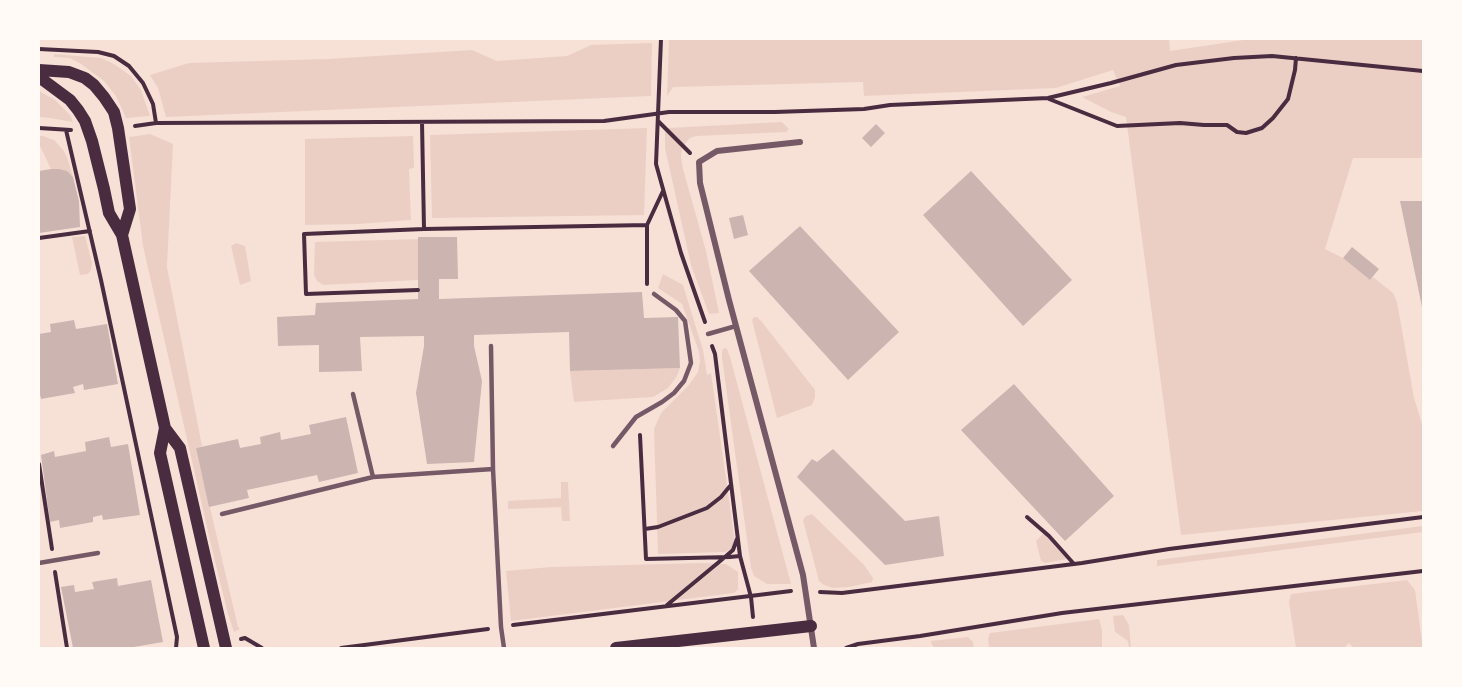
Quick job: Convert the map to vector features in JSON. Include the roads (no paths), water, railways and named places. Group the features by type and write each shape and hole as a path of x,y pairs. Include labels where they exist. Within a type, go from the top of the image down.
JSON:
{"main road":[{"path":"39,70 69,72 85,78 94,85 114,112 130,209 122,235"},
{"path":"39,77 70,100 89,130 109,213 122,235 165,428 160,453 204,648"},
{"path":"165,428 180,448 226,648"},
{"path":"616,648 811,626"}],"street":[{"path":"800,142 717,151 699,162 700,183 771,462 803,576 814,648"}],"lane":[{"path":"613,446 636,417 674,393 684,381 691,363 685,321 676,310 654,294"},
{"path":"708,334 736,326"},
{"path":"491,345 496,544 504,648"},
{"path":"353,394 373,477"},
{"path":"222,514 373,477 493,469"},
{"path":"39,563 98,553"}]}
